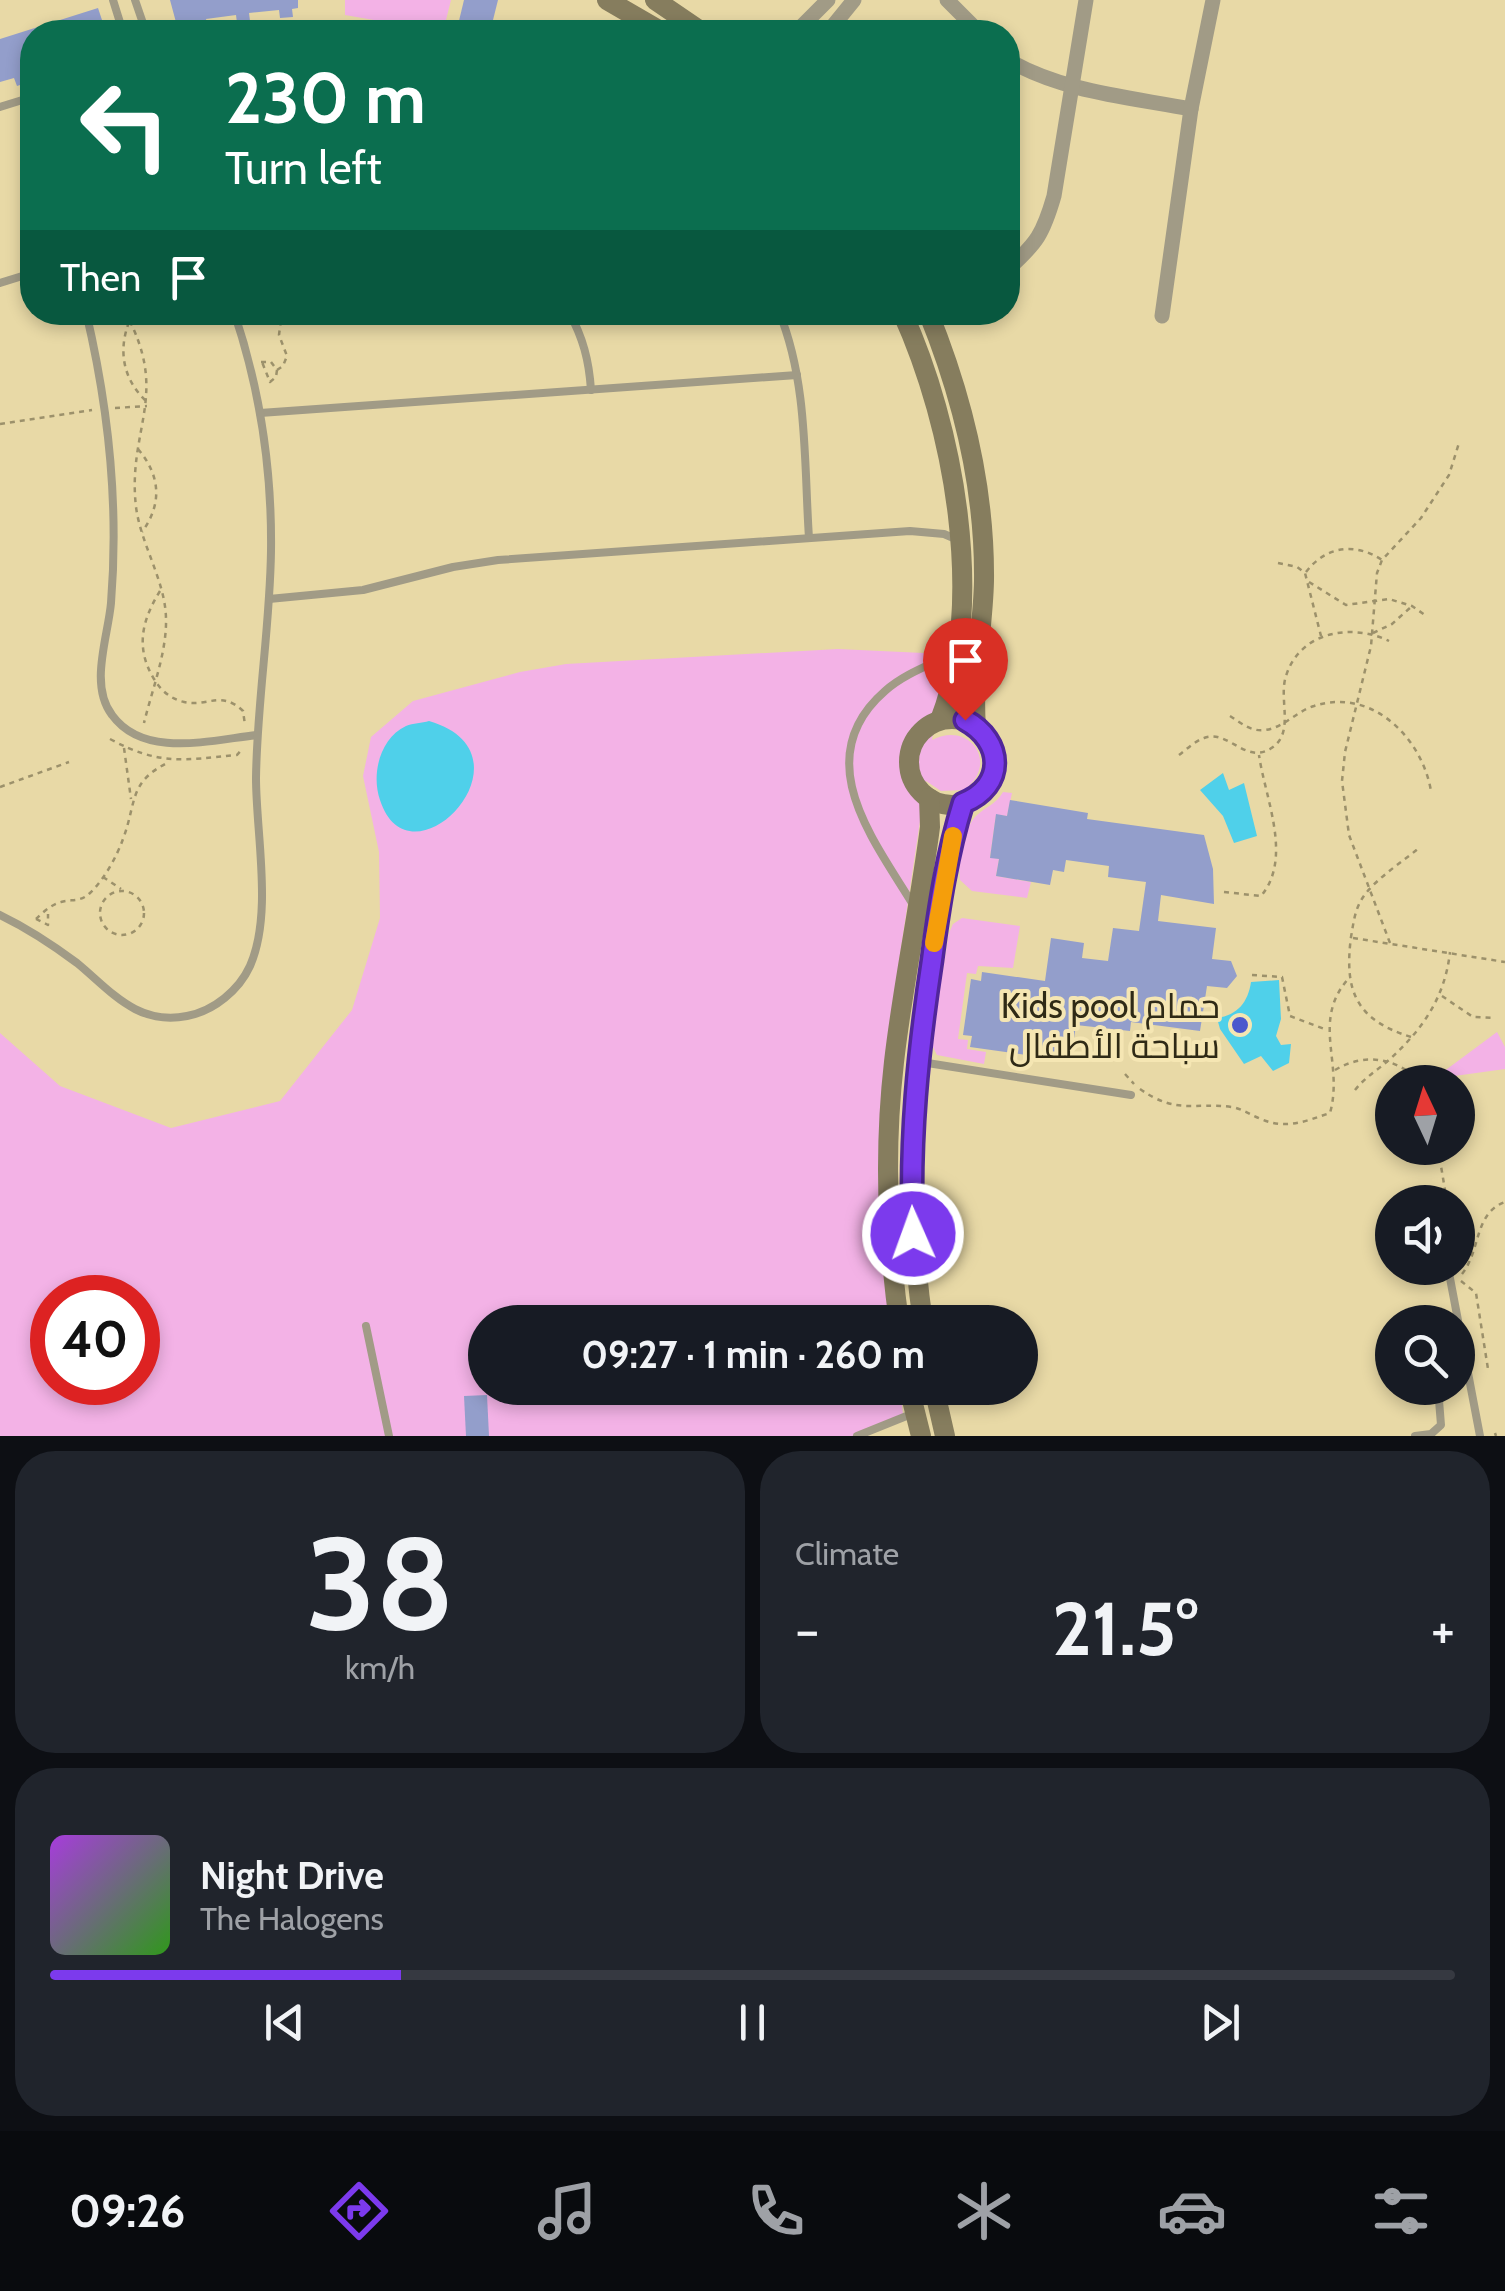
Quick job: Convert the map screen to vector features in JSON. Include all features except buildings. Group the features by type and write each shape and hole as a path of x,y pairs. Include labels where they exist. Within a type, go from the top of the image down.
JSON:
{"street":[{"path":"607,0 641,20"},
{"path":"656,0 685,20"},
{"path":"808,20 828,0"},
{"path":"838,20 854,0"},
{"path":"948,0 968,20"},
{"path":"1020,258 1035,245 1054,196 1086,0"},
{"path":"1162,316 1191,109 1213,0"},
{"path":"812,16 816,20"},
{"path":"1020,67 1070,86 1191,109"},
{"path":"908,325 940,418 956,494 960,541 956,652 951,690 940,720"},
{"path":"933,325 959,396 978,492 984,579 974,692 976,726"},
{"path":"940,720 965,720 976,726 990,742 995,763 988,784 963,803 928,798 910,772 910,750 921,731 940,720"},
{"path":"897,1305 890,1228 890,1117 894,1058 930,827 928,798"},
{"path":"923,1305 912,1196 916,1061 944,878 963,803"},
{"path":"913,1405 920,1436"},
{"path":"942,1405 946,1436"}],"lane":[{"path":"89,325 106,408 115,532 102,672 105,703 121,725 148,741 175,743 257,735"},
{"path":"0,915 79,965 134,1011 161,1018 188,1016 214,1006 235,989 250,966 262,904 257,735 269,599 270,506 260,413 238,325"},
{"path":"576,325 589,362 590,390"},
{"path":"784,325 796,375 810,538"},
{"path":"260,413 796,375"},
{"path":"269,599 364,590 453,567 498,560 926,531 960,541"},
{"path":"916,910 856,810 850,789 852,746 864,716 885,691 902,678 956,652"},
{"path":"916,1061 1131,1095"},
{"path":"366,1326 389,1436"},
{"path":"1415,1436 1431,1434 1441,1425 1439,1405"},
{"path":"1474,1405 1480,1436"},
{"path":"857,1436 914,1413"}],"path":[{"path":"129,325 123,358 131,383 148,404"},
{"path":"132,325 146,368 148,404 134,489 141,533 160,589 166,628 144,723"},
{"path":"277,370 287,356 279,335 280,325"},
{"path":"249,365 262,362 271,362 277,370 276,377 268,382 262,362"},
{"path":"0,424 148,404"},
{"path":"1390,942 1368,890 1344,809 1344,752 1373,633 1377,573 1382,560 1421,518 1449,475 1459,443"},
{"path":"138,448 154,474 158,490 151,520 141,533"},
{"path":"1305,574 1322,556 1346,548 1359,549 1382,560"},
{"path":"1278,563 1297,567 1305,574 1322,637"},
{"path":"1309,582 1346,605 1375,599 1412,606 1425,614"},
{"path":"110,739 170,761 237,755 244,747 244,716 240,708 215,698 183,702 166,694 154,679 144,660 141,640 147,615 160,589"},
{"path":"1373,633 1392,624 1412,606"},
{"path":"1179,756 1202,738 1212,736 1244,751 1259,753 1276,746 1285,720 1286,676 1300,653 1322,637 1347,630 1373,633 1389,641"},
{"path":"1230,716 1258,730 1268,730 1319,704 1356,706 1388,718 1414,742 1431,791"},
{"path":"124,746 131,801"},
{"path":"1224,892 1260,896 1270,876 1274,825 1259,753"},
{"path":"29,930 36,918 56,904 90,893 123,839 131,801 146,775 170,761"},
{"path":"0,787 68,762"},
{"path":"1125,1074 1136,1086 1166,1103 1230,1107 1290,1125 1330,1112 1334,1071 1328,1030 1330,1009 1348,979 1354,914 1368,890 1419,848"},
{"path":"102,876 141,902 144,915 139,928 120,935 103,924 100,912 105,899 124,891"},
{"path":"36,918 48,924 47,913"},
{"path":"1351,938 1505,962"},
{"path":"1354,1090 1423,1025 1440,995 1450,952"},
{"path":"1252,975 1282,977 1290,1016 1328,1030"},
{"path":"1348,979 1365,1010 1378,1023 1411,1037"},
{"path":"1440,995 1473,1018 1495,1018"},
{"path":"1334,1071 1365,1059 1395,1065"},
{"path":"1488,1369 1476,1294 1460,1276 1476,1249 1483,1219 1505,1202"}],"shaded area":[{"path":"345,0 451,0 446,20 374,20 345,15"},
{"path":"838,649 945,654 932,740 946,735 968,740 980,757 980,768 975,780 964,790 941,791 926,781 885,1055 878,1221 890,1305 468,1305 468,1405 902,1405 903,1414 857,1436 0,1436 0,1033 60,1086 171,1128 280,1101 352,1010 380,918 379,852 363,776 371,737 413,701 520,672 566,664"},
{"path":"1003,792 1012,793 1007,816 996,815 990,857 999,859 996,876 1031,882 1027,898 972,891 960,880 968,828"},
{"path":"962,918 1020,926 1013,968 978,966 976,974 967,973 958,1039 968,1040 967,1049 986,1052 984,1064 937,1055 931,1043 949,933"},
{"path":"1497,1032 1505,1047 1505,1069 1475,1073 1475,1065 1452,1065"}],"water":[{"path":"429,721 461,738 473,760 471,785 458,808 438,825 416,832 395,825 380,800 377,768 384,748 397,732"},
{"path":"1223,773 1229,790 1244,783 1257,836 1234,843 1223,816 1200,790"},
{"name":"Kids pool حمام سباحة الأطفال","path":"1279,980 1281,1019 1276,1036 1281,1045 1291,1044 1289,1063 1273,1071 1261,1056 1244,1064 1217,1018 1241,1006 1251,982"}],"slow traffic":[{"path":"934,943 953,836"}],"place":[{"name":"Kids pool حمام سباحة الأطفال","path":"1240,1025"}],"route":[{"path":"913,1234 914,1082 944,878 963,803 982,792 995,763 984,733 965,720"}]}
